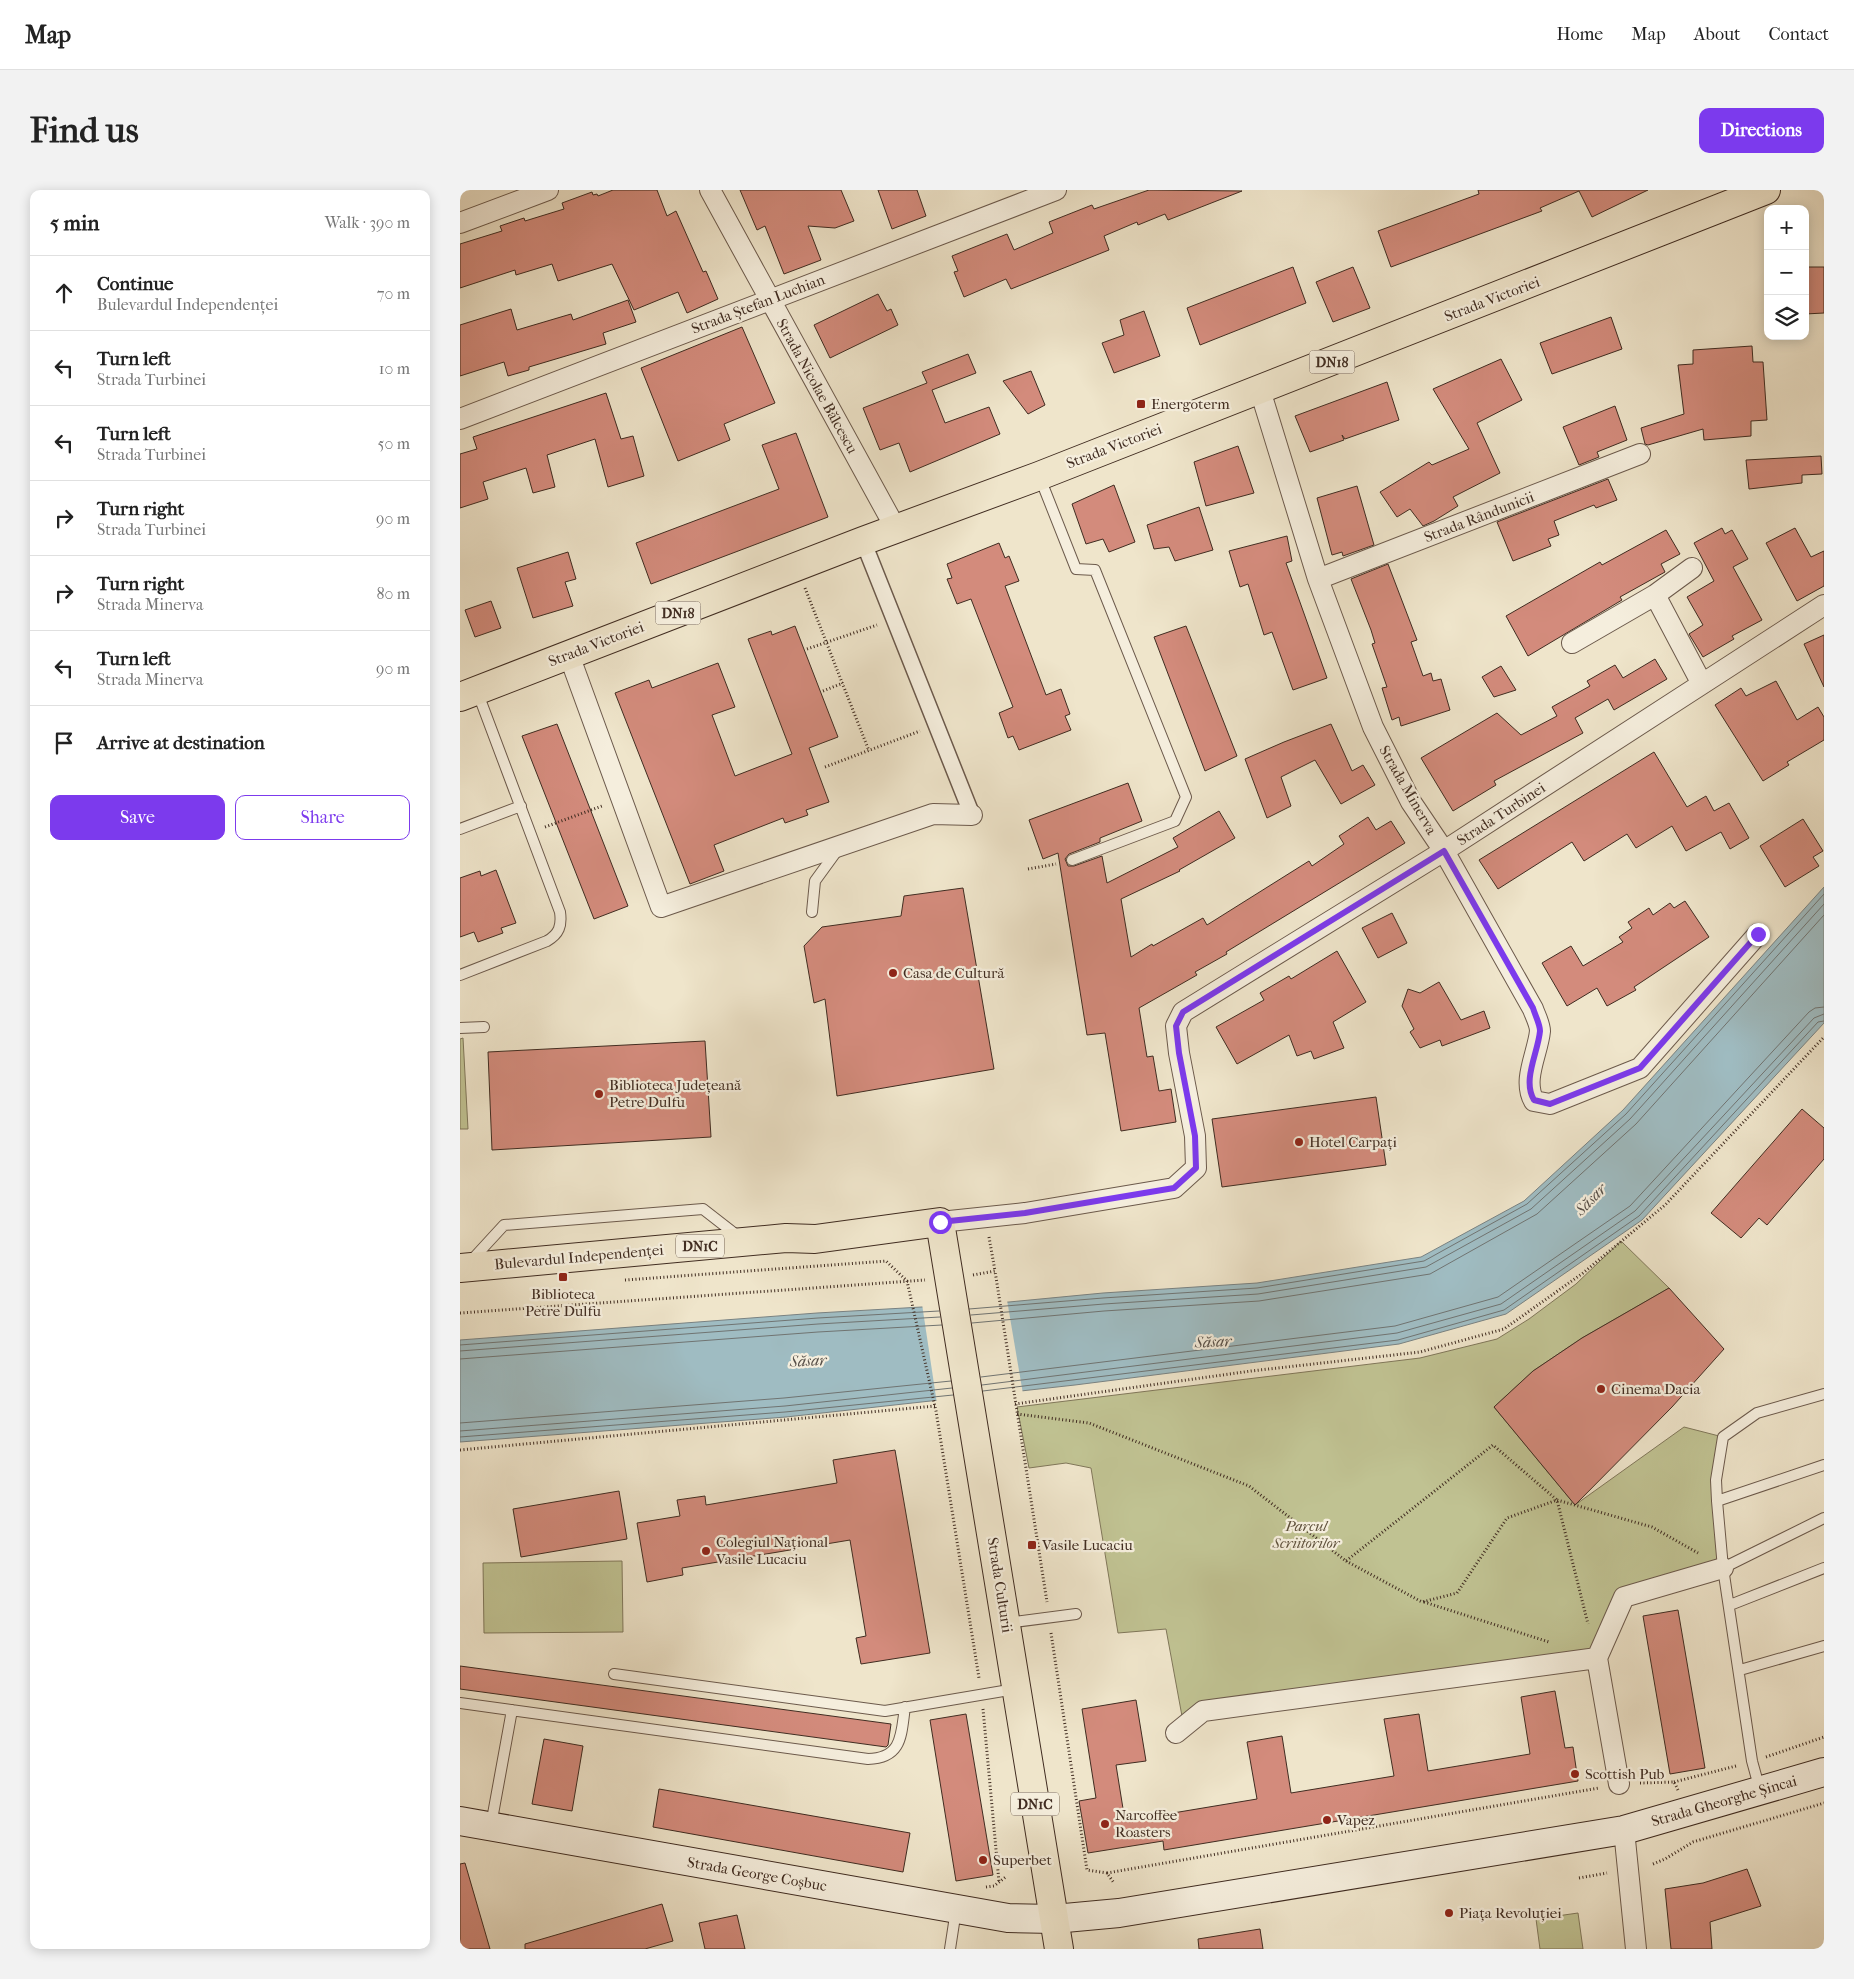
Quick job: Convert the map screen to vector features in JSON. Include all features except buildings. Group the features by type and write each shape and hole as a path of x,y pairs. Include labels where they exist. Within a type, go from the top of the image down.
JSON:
{"main road":[{"name":"Strada Victoriei","path":"468,694 862,541 1039,476 1766,190"},
{"name":"Bulevardul Independenței","path":"462,1268 786,1238 815,1239 940,1222"},
{"name":"Strada Culturii","path":"940,1222 1059,1949"},
{"name":"Strada Gheorghe Șincai","path":"1624,1830 1824,1772"},
{"name":"Strada George Coșbuc","path":"460,1822 1008,1918 1054,1918"},
{"path":"1054,1918 1119,1913 1624,1830"}],"street":[{"path":"460,223 548,190"},
{"name":"Strada Nicolae Bălcescu","path":"710,190 896,529"},
{"name":"Strada Ștefan Luchian","path":"460,419 1056,190"},
{"name":"Strada Minerva","path":"1260,390 1318,579 1373,728 1411,802 1444,851 1533,1008 1540,1029 1532,1066 1529,1092 1534,1100 1550,1104 1640,1068 1758,934"},
{"name":"Strada Rândunicii","path":"1318,579 1640,454"},
{"path":"569,655 661,907 933,814 972,815 862,541"},
{"path":"1572,643 1655,595 1692,568"},
{"path":"1655,595 1702,684"},
{"name":"Strada Turbinei","path":"1174,1188 1196,1168 1195,1136 1179,1053 1176,1026 1183,1012 1444,851 1824,605"},
{"name":"Bulevardul Independenței","path":"940,1222 1025,1213 1174,1188"},
{"path":"1619,1784 1597,1658 1624,1597 1723,1568"},
{"path":"1176,1733 1203,1711 1597,1658"},
{"path":"1624,1830 1636,1949"}],"lane":[{"path":"1039,476 1076,569 1095,570 1186,797 1175,821 1072,860"},
{"path":"460,975 546,942 554,937 559,930 561,922 560,912 521,806 468,694"},
{"path":"460,829 521,806"},
{"path":"812,912 815,881 842,844"},
{"path":"460,1028 484,1027"},
{"path":"462,1268 504,1225 703,1209 746,1242"},
{"path":"1760,1791 1752,1761 1740,1670 1723,1568 1716,1480 1723,1437 1757,1413 1824,1394"},
{"path":"1717,1501 1824,1465"},
{"path":"1723,1568 1824,1518"},
{"path":"1730,1605 1824,1568"},
{"path":"1006,1624 1076,1614"},
{"path":"1740,1670 1824,1646"},
{"path":"614,1674 884,1711 1016,1689"},
{"path":"460,1703 868,1759 879,1758 897,1747 901,1738 905,1707"},
{"path":"491,1827 512,1710"},
{"path":"950,1949 956,1909"}],"path":[{"path":"797,567 869,751"},
{"path":"807,649 894,619"},
{"path":"823,691 843,683"},
{"path":"825,767 936,724"},
{"path":"530,833 622,798"},
{"path":"1028,869 1072,860"},
{"path":"985,1217 1015,1402 1420,1352 1504,1329 1583,1273 1665,1205 1824,1037"},
{"path":"619,1281 886,1262 907,1281 936,1411 982,1694 999,1882"},
{"path":"949,1278 995,1271"},
{"path":"460,1313 907,1281"},
{"path":"460,1450 935,1406"},
{"path":"1017,1414 1089,1423 1249,1486 1346,1561 1422,1602 1551,1643"},
{"path":"1346,1561 1493,1445 1557,1500 1652,1527 1723,1568"},
{"path":"1422,1602 1457,1593 1507,1518 1557,1500"},
{"path":"1557,1500 1597,1658"},
{"path":"1087,1870 1107,1874 1619,1784 1674,1782 1679,1793"},
{"path":"1653,1864 1665,1860 1693,1842 1824,1803"},
{"path":"1580,1878 1612,1872"},
{"path":"1107,1874 1114,1883"}],"green space":[{"path":"463,1038 468,1129 460,1129 460,1039"},
{"name":"Parcul Scriitorilor","path":"1621,1241 1669,1288 1582,1338 1533,1371 1494,1407 1575,1505 1684,1427 1723,1437 1716,1480 1723,1568 1624,1597 1597,1658 1203,1711 1184,1727 1166,1629 1118,1633 1091,1468 1066,1463 1029,1468 1017,1407 1420,1358 1497,1339 1529,1319 1576,1284"},
{"path":"622,1561 623,1632 484,1633 483,1563"},
{"path":"1578,1913 1583,1949 1540,1949 1536,1919"}],"water":[{"name":"Săsar","path":"1824,887 1824,1023 1642,1220 1506,1314 1399,1344 1075,1385 786,1417 460,1442 460,1340 1257,1283 1421,1257 1524,1201 1623,1110"}],"pier":[{"path":"1007,1300 1023,1394 937,1404 922,1304"}],"place":[{"name":"Energoterm","path":"1141,404"},
{"name":"Casa de Cultură","path":"893,973"},
{"name":"Biblioteca Județeană Petre Dulfu","path":"599,1094"},
{"name":"Hotel Carpați","path":"1299,1142"},
{"name":"Biblioteca Petre Dulfu","path":"563,1277"},
{"name":"Cinema Dacia","path":"1601,1389"},
{"name":"Vasile Lucaciu","path":"1032,1545"},
{"name":"Colegiul Național Vasile Lucaciu","path":"706,1551"},
{"name":"Scottish Pub","path":"1575,1774"},
{"name":"Vapez","path":"1327,1820"},
{"name":"Narcoffee Roasters","path":"1105,1824"},
{"name":"Superbet","path":"983,1860"},
{"name":"Piața Revoluției","path":"1449,1913"}],"route":[{"path":"940,1222 1025,1213 1174,1188 1196,1168 1195,1136 1179,1053 1176,1026 1183,1012 1444,851 1533,1008 1540,1029 1532,1066 1529,1092 1534,1100 1550,1104 1640,1068 1758,934"}]}
